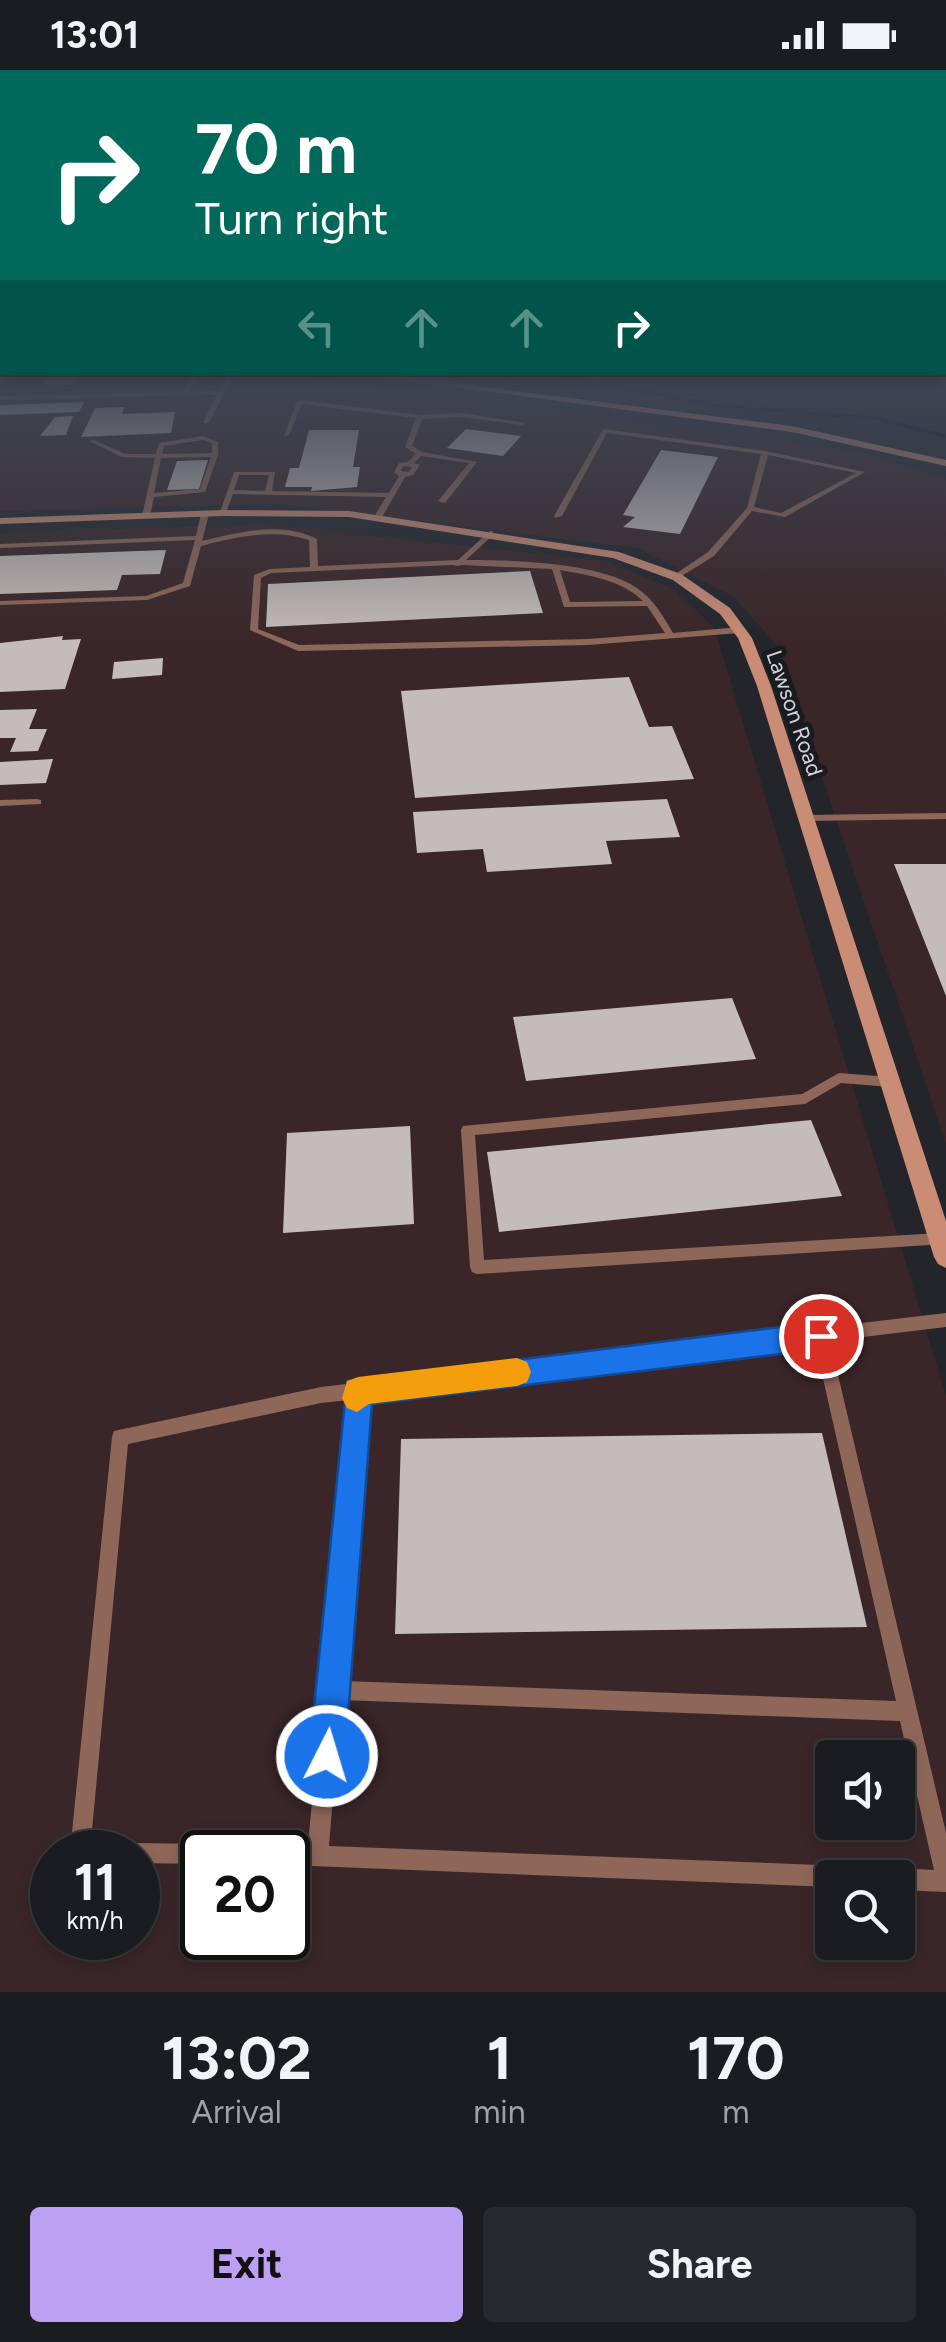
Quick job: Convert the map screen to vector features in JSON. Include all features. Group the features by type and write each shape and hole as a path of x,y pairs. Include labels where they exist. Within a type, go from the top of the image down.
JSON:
{"street":[{"name":"Lawson Road","path":"2,524 214,513 378,518 614,556 677,577 726,611 739,630 764,686 946,1257"}],"lane":[{"path":"146,516 157,464"},
{"path":"150,496 203,490 213,464"},
{"path":"378,518 402,475 418,466 414,464"},
{"path":"442,501 473,464"},
{"path":"558,516 587,464"},
{"path":"677,577 711,554 750,508 761,464"},
{"path":"750,508 782,515 862,472 819,464"},
{"path":"0,603 147,598 187,584 198,541 230,492 236,472 273,473 268,492"},
{"path":"230,492 391,495"},
{"path":"0,546 198,541 252,533 296,532 312,539 314,570"},
{"path":"458,564 490,534"},
{"path":"671,636 651,604 628,585 556,569 501,562 270,571 257,577 254,630 298,648 588,642 671,636 739,630"},
{"path":"556,569 567,606 651,604"},
{"path":"0,803 37,802"},
{"path":"806,818 946,816"},
{"path":"890,1082 840,1078 806,1099 468,1130 477,1266 940,1239"},
{"path":"82,1830 120,1437 358,1391 946,1320"},
{"path":"821,1336 904,1711 946,1879 915,1878"},
{"path":"318,1855 358,1391"},
{"path":"332,1690 904,1711"},
{"path":"310,1855 815,1876"}],"shaded area":[{"path":"0,464 897,464 946,480 946,1144 778,647 733,596 637,548 281,504 0,511"},
{"path":"263,524 604,561 673,589 714,627 946,1396 946,1992 0,1992 0,533"}],"building":[{"path":"176,464 207,464 199,489 167,490"},
{"path":"300,464 354,464 353,467 360,467 357,487 311,491 312,487 285,487 290,468 299,468"},
{"path":"653,464 715,464 680,534 623,527 635,517 623,515"},
{"path":"166,550 160,574 122,575 117,590 0,594 0,556"},
{"path":"530,571 543,613 266,627 268,584"},
{"path":"63,636 62,640 81,639 65,689 0,692 0,643"},
{"path":"163,658 162,675 112,679 114,662"},
{"path":"629,677 649,727 672,726 694,779 415,798 401,691"},
{"path":"37,709 29,729 47,729 38,751 10,752 16,738 0,738 0,710"},
{"path":"53,759 46,783 0,785 0,762"},
{"path":"667,799 680,837 606,841 612,864 487,872 483,849 417,853 413,812"},
{"path":"894,864 946,864 946,996"},
{"path":"732,998 756,1059 526,1081 513,1017"},
{"path":"811,1120 842,1196 499,1232 487,1152"},
{"path":"410,1126 414,1224 283,1233 287,1133"},
{"path":"822,1433 867,1627 395,1634 401,1439"}],"slow traffic":[{"path":"357,1398 358,1391 517,1372"}],"route":[{"path":"327,1756 358,1391 821,1336"}]}
